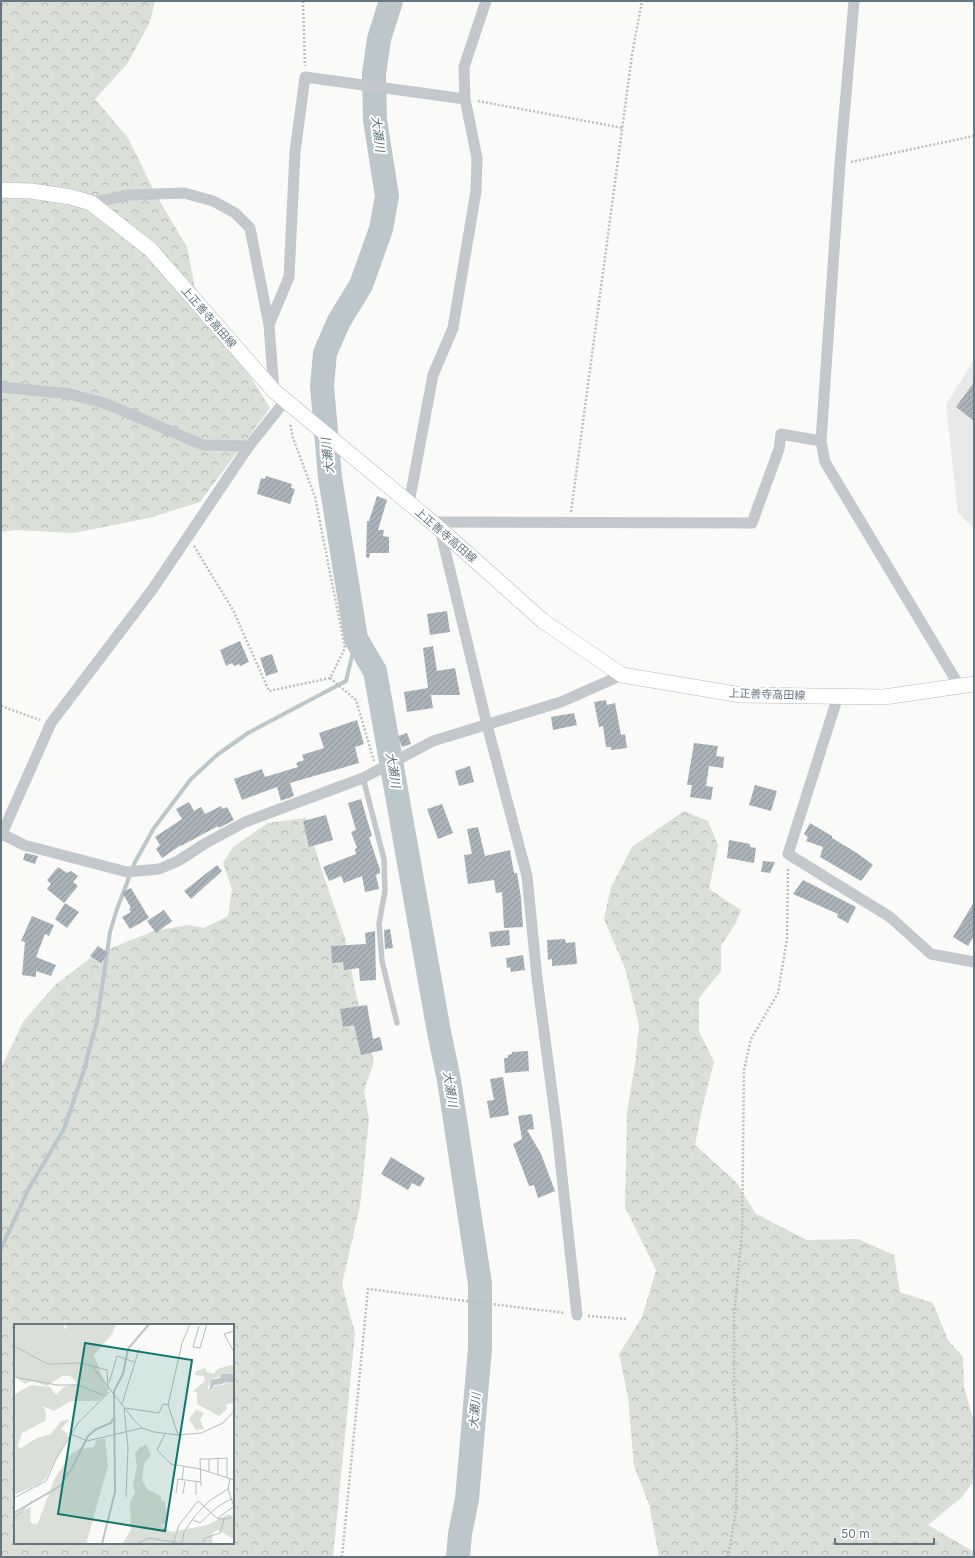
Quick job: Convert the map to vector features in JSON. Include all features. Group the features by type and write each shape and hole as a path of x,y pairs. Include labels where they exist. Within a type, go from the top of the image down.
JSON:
{"main road":[{"name":"上正善寺高田線","path":"1,190 51,194 71,197 91,203 150,249 274,391 285,401 436,525 543,621 622,675 741,695 884,697 967,686"}],"street":[{"path":"409,502 433,375 453,328 476,191 477,158 465,99 464,66 486,1"},
{"path":"854,1 840,164 821,441 825,462 967,686"},
{"path":"269,325 289,277 295,152 305,77 465,99"},
{"path":"91,203 128,195 184,193 214,201 235,213 250,228 269,325 274,391"},
{"path":"1,387 70,394 107,404 203,445 249,446"},
{"path":"285,401 249,446 152,590 51,723 1,835 24,845 127,872 159,869 178,861 206,843 245,822 363,778 433,741 561,702 622,675"},
{"path":"577,1315 557,1130 536,978 530,895 527,876 436,525 570,522 752,523 779,449 781,434 821,441"},
{"path":"838,696 788,854 890,916 931,954 974,962"}],"lane":[{"path":"363,778 384,859 385,891 379,924 382,961 397,1023"}],"path":[{"path":"303,1 305,77"},
{"path":"570,522 632,55 642,1"},
{"path":"465,99 623,128"},
{"path":"840,164 974,136"},
{"path":"285,401 293,438 315,497 345,648 330,678"},
{"path":"188,536 233,610 269,691 330,678"},
{"path":"330,678 356,700 377,771"},
{"path":"1,706 51,723"},
{"path":"728,1557 736,1511 737,1433 734,1390 734,1316 742,1233 744,1070 751,1039 778,993 787,939 788,854"},
{"path":"342,1557 368,1289 577,1315 626,1319"}],"shaded area":[{"path":"974,360 974,529 958,513 946,405"}],"green space":[{"path":"1,1 155,1 150,22 127,64 95,99 128,138 155,193 187,247 195,288 270,408 200,502 149,518 74,533 15,530 1,532"},
{"path":"684,811 708,821 718,845 709,889 741,910 736,923 721,946 721,971 699,998 699,1031 714,1062 702,1109 695,1145 736,1182 756,1214 807,1240 858,1239 894,1255 900,1292 933,1303 948,1340 963,1357 964,1387 974,1422 974,1481 961,1498 928,1525 974,1552 974,1557 659,1557 649,1504 634,1466 628,1397 619,1354 642,1317 656,1270 625,1207 627,1112 635,1064 639,1025 625,968 604,919 611,887 632,847"},
{"path":"306,818 345,938 356,994 374,1061 364,1091 369,1119 360,1206 342,1284 355,1333 333,1557 1,1557 1,1068 23,1022 56,984 96,954 154,931 189,925 204,928 228,916 232,889 223,863 233,847 268,823"}],"building":[{"path":"974,382 974,421 956,407"},
{"path":"266,476 292,484 291,488 295,489 290,504 257,494 261,478 265,479"},
{"path":"377,496 387,500 378,530 384,530 383,536 389,537 389,553 370,553 369,558 366,557 367,521 369,521"},
{"path":"447,611 450,632 430,635 427,614"},
{"path":"240,641 249,662 240,666 239,664 234,666 232,663 226,666 220,650"},
{"path":"433,646 437,671 455,668 460,695 431,695 433,708 407,712 404,692 428,688 423,648"},
{"path":"272,654 278,672 266,676 260,658"},
{"path":"606,700 607,705 615,703 621,735 625,734 627,748 611,750 611,747 606,747 603,726 599,727 594,702"},
{"path":"574,713 577,725 553,730 551,717"},
{"path":"357,720 364,744 355,747 359,763 290,783 294,796 281,801 277,787 242,800 234,779 262,769 265,777 298,767 296,763 304,760 302,755 324,748 319,733"},
{"path":"407,733 411,744 402,747 398,736"},
{"path":"694,743 718,746 716,756 724,757 723,768 709,766 706,786 713,787 711,800 690,797 692,785 687,785"},
{"path":"470,766 474,782 459,786 455,771"},
{"path":"755,785 777,791 771,811 749,805"},
{"path":"361,799 372,836 369,837 380,870 380,873 376,875 379,889 365,892 362,876 344,883 341,876 329,881 323,867 356,854 355,849 357,848 351,832 356,830 348,803"},
{"path":"189,802 194,811 201,807 205,814 221,806 222,809 227,807 234,820 219,828 218,826 181,845 162,858 156,849 160,845 155,837 182,819 176,809"},
{"path":"442,804 453,833 438,839 427,809"},
{"path":"326,815 333,840 309,847 303,821"},
{"path":"810,823 832,836 832,838 857,853 873,865 861,881 820,857 823,847 806,841 808,837 804,834"},
{"path":"478,827 485,856 510,850 514,873 517,873 521,898 523,927 504,928 502,892 496,893 494,880 468,884 464,855 472,854 467,829"},
{"path":"729,840 750,844 750,847 756,848 754,863 727,858"},
{"path":"25,853 38,856 35,864 23,860"},
{"path":"763,861 775,862 770,873 761,872"},
{"path":"217,865 222,871 191,899 184,891"},
{"path":"58,867 67,873 71,871 78,876 73,882 78,886 64,903 47,889 51,884 47,880"},
{"path":"803,880 856,907 848,923 837,917 838,914 793,894"},
{"path":"131,888 149,918 130,929 122,917 131,912 129,909 131,908 122,892"},
{"path":"974,902 974,936 968,946 953,937"},
{"path":"65,903 79,912 67,928 55,919"},
{"path":"164,910 172,921 156,933 147,921"},
{"path":"32,916 54,925 49,936 45,934 36,957 56,965 51,976 36,971 36,977 22,975 25,942 21,941"},
{"path":"390,929 393,948 385,949 384,930"},
{"path":"509,930 510,945 491,947 489,932"},
{"path":"375,931 376,980 360,981 359,968 344,970 343,962 332,963 331,946 366,944 365,933"},
{"path":"565,939 566,943 575,942 577,964 552,966 552,959 548,960 547,940"},
{"path":"98,946 108,953 101,963 90,956"},
{"path":"523,955 525,970 511,972 510,967 507,968 506,958"},
{"path":"367,1005 373,1039 380,1037 383,1050 361,1055 354,1025 343,1027 340,1009"},
{"path":"528,1051 529,1071 505,1073 504,1058 508,1058 508,1055 512,1054 512,1052"},
{"path":"503,1077 509,1115 490,1118 487,1101 494,1100 490,1079"},
{"path":"532,1114 534,1129 527,1130 541,1154 555,1191 538,1198 534,1185 529,1186 513,1144 522,1139 518,1116"},
{"path":"391,1157 425,1178 420,1187 412,1183 408,1190 381,1174"}],"waterway":[{"name":"大瀬川","path":"391,1 379,39 374,74 375,120 387,196 381,229 361,285 339,321 325,353 322,386 330,477 356,639 375,671 439,1032 449,1080 480,1284 480,1348 467,1499 460,1534 458,1557"},
{"path":"1,1249 28,1190 64,1129 84,1070 97,1021 110,932 135,862 154,828 191,779 217,755 248,733 346,681 356,639"}]}
